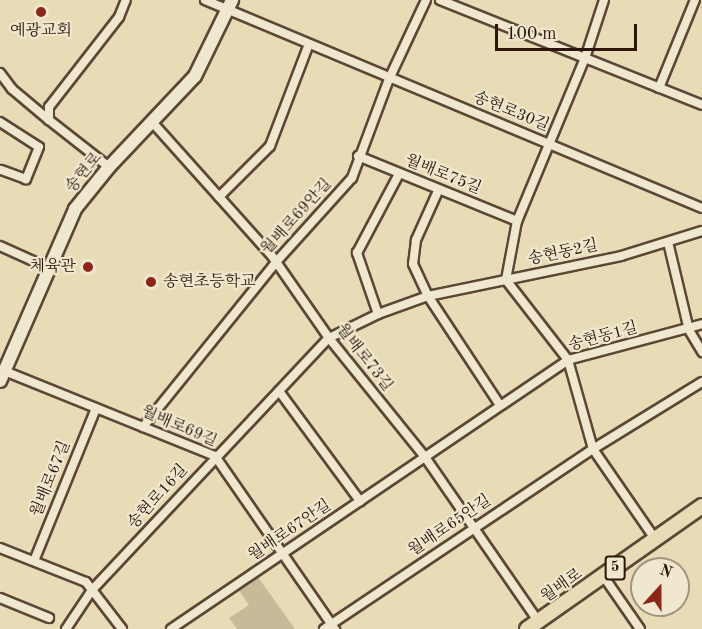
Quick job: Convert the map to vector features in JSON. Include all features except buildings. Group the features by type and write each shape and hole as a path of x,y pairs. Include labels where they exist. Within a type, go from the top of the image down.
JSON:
{"main road":[{"name":"송현로","path":"1,374 75,209 109,167 195,76 230,5"},
{"name":"월배로","path":"533,625 702,506"}],"street":[{"path":"49,120 49,107 119,17 126,0"},
{"path":"205,0 230,5"},
{"name":"월배로69안길","path":"143,427 276,262 352,178 358,156 389,79 426,0"},
{"path":"440,0 702,105"},
{"path":"604,0 585,58 517,220 506,280 568,360 593,449 655,539"},
{"path":"659,88 695,0"},
{"name":"송현로30길","path":"230,5 309,44 389,79 702,208"},
{"path":"219,197 270,146 309,44"},
{"path":"0,73 12,89 109,167"},
{"path":"0,122 39,147 26,178 0,170"},
{"name":"월배로73길","path":"153,123 276,262 329,338 425,457 473,528 533,625"},
{"name":"월배로75길","path":"358,156 517,220"},
{"path":"378,314 357,253 399,174"},
{"path":"438,190 416,240 413,264 428,296 500,405"},
{"name":"송현동2길","path":"329,338 378,314 428,296 621,256 702,231"},
{"path":"668,242 689,330 702,352"},
{"path":"0,246 49,268"},
{"name":"송현동1길","path":"425,457 568,360 689,330 702,324"},
{"name":"송현로16길","path":"66,629 92,590 215,456 329,338"},
{"name":"월배로69길","path":"1,374 96,408 215,456 330,627"},
{"path":"593,449 702,381"},
{"path":"279,391 360,501"},
{"name":"월배로67길","path":"34,561 96,408"},
{"name":"월배로65안길","path":"330,627 473,528 593,449"},
{"name":"월배로67안길","path":"171,629 425,457"},
{"path":"0,548 86,582 122,629"},
{"path":"604,577 640,629"},
{"path":"0,598 49,618"}],"shaded area":[{"path":"255,573 295,629 237,629 229,618 249,605 236,586"}],"place":[{"name":"예광교회","path":"41,12"},
{"name":"체육관","path":"88,267"},
{"name":"송현초등학교","path":"151,282"}]}
